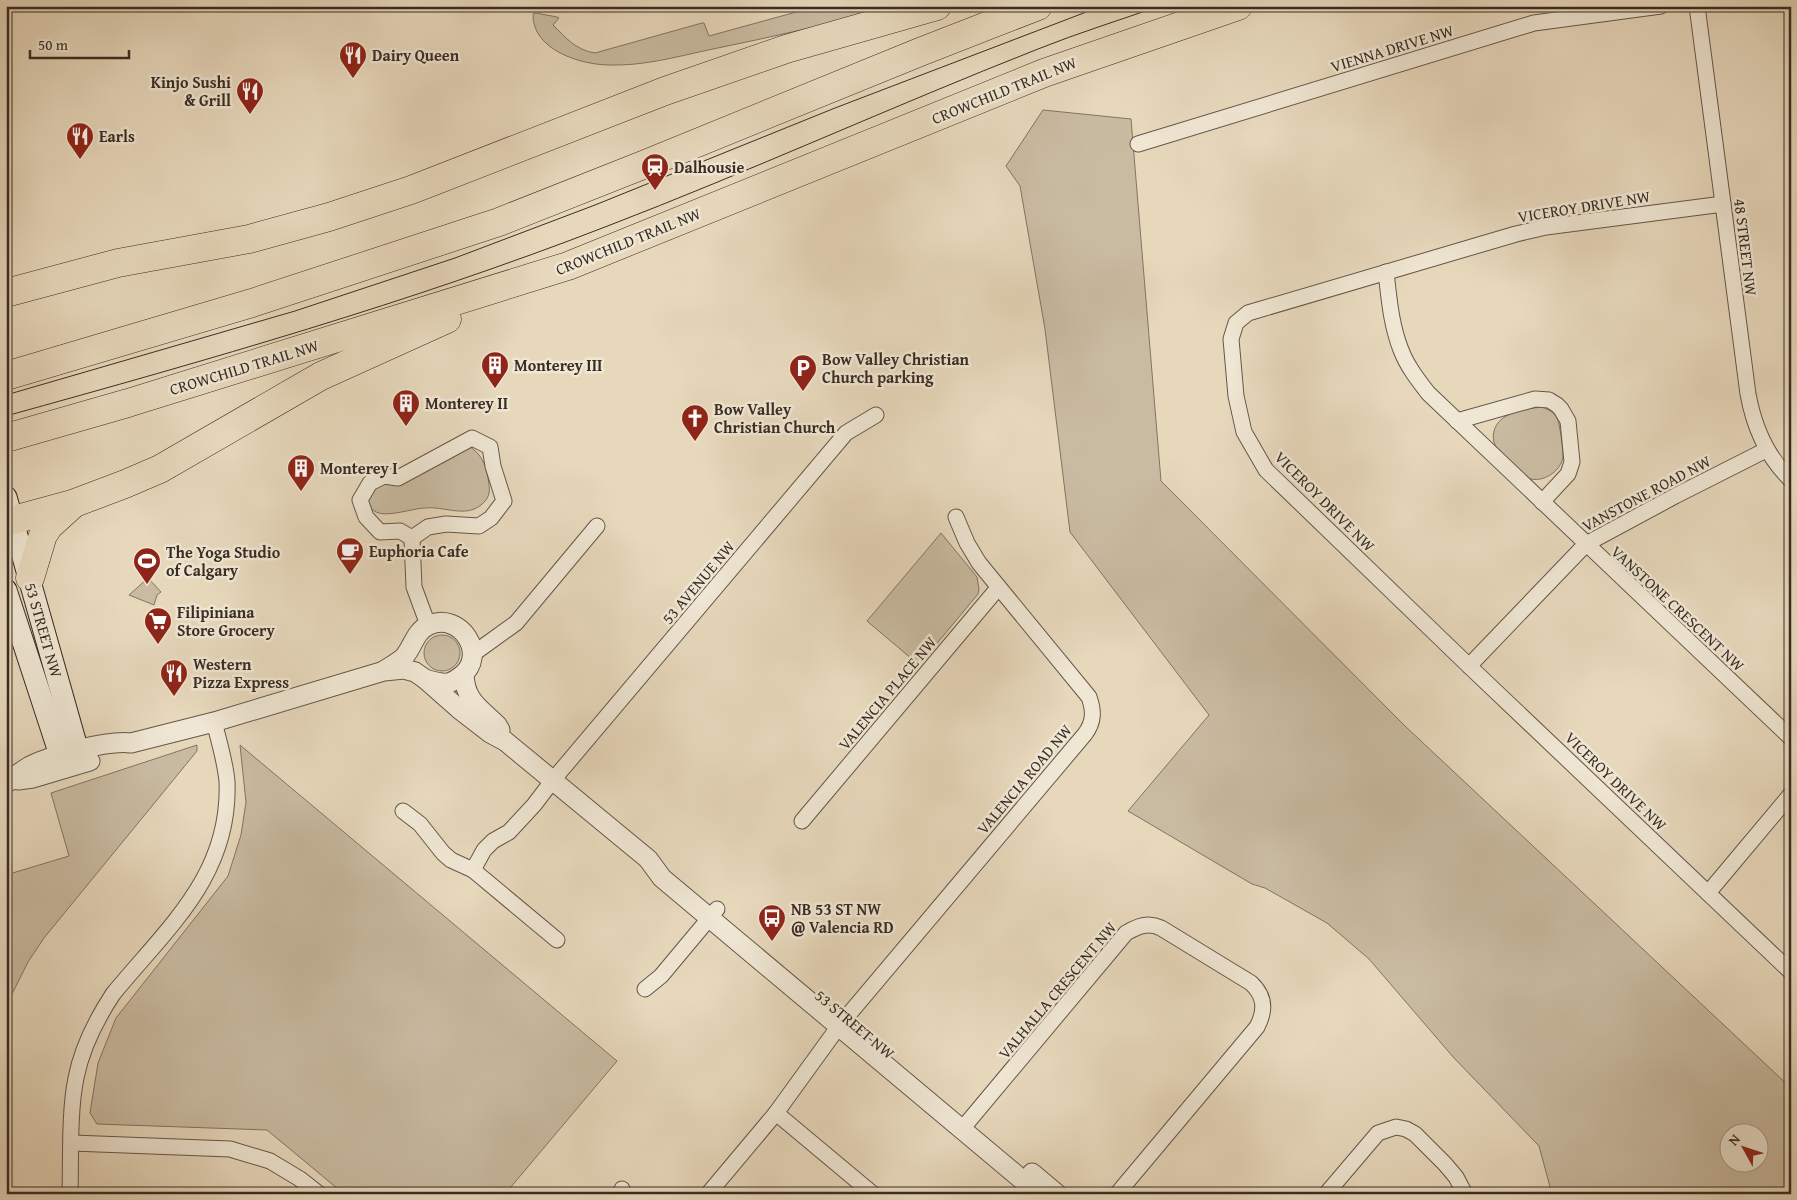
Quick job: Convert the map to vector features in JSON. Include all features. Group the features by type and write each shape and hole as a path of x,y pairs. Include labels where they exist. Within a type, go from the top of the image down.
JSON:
{"highway":[{"path":"6,294 118,263 249,239 329,217 410,190 665,92 758,59 937,6"},
{"path":"6,376 261,301 498,222 1038,6"},
{"name":"CROWCHILD TRAIL NW","path":"6,438 568,266 1044,72 1238,6"},
{"path":"6,280 96,260 118,263"},
{"path":"9,513 72,504 160,469 321,376 568,266"},
{"path":"18,584 49,526 72,504"}],"main road":[{"name":"53 STREET NW","path":"9,513 18,584 71,759"}],"street":[{"name":"VIENNA DRIVE NW","path":"1138,144 1534,23 1661,6"},
{"name":"48 STREET NW","path":"1697,6 1752,416 1766,450 1780,470 1791,480"},
{"name":"VICEROY DRIVE NW","path":"1723,204 1546,227 1257,310 1241,318 1234,327 1231,339 1239,414 1244,432 1273,477 1791,972"},
{"name":"VANSTONE CRESCENT NW","path":"1386,272 1394,327 1401,351 1428,393 1791,738"},
{"path":"1457,421 1535,399 1549,400 1557,405 1568,420 1572,462 1568,474 1542,502"},
{"name":"53 AVENUE NW","path":"473,870 484,850 509,832 534,805 553,780 846,433 876,415"},
{"path":"472,438 490,446 493,466 504,501 491,518 479,526 446,524 428,527 412,538 400,532 380,532 366,517 360,500 370,483 384,476 398,478 472,438"},
{"name":"VANSTONE ROAD NW","path":"1469,666 1586,544 1766,450"},
{"name":"VALENCIA ROAD NW","path":"708,1194 776,1113 843,1022 1085,734 1092,721 1094,711 1089,697 979,563 967,543 956,517"},
{"path":"473,654 516,623 597,526"},
{"path":"412,538 414,587 428,625"},
{"name":"VALENCIA PLACE NW","path":"802,822 998,588"},
{"path":"7,782 29,767 71,759 119,742 131,743 214,722 384,671 404,669 415,672 425,679 448,683 464,674 470,665 473,654 471,644 466,634 450,623 441,622 428,625 416,635 404,657 384,671"},
{"path":"466,634 492,640"},
{"name":"53 STREET NW","path":"464,674 465,688 470,699 497,725 505,740"},
{"name":"53 STREET NW","path":"425,679 458,709 490,733 505,740 553,780 648,860 662,878 713,913 966,1125 1057,1194"},
{"path":"70,1194 76,1079 82,1057 95,1024 114,994 197,892 218,848 226,811 226,781 222,751 214,722"},
{"path":"1708,893 1791,794"},
{"path":"403,812 420,824 451,860 473,870 557,940"},
{"path":"645,989 661,976 713,913"},
{"name":"VALHALLA CRESCENT NW","path":"966,1125 1126,933 1139,926 1149,924 1161,928 1251,983 1261,994 1264,1009 1257,1027 1117,1194"},
{"path":"776,1113 873,1194"},
{"name":"53 STREET NW","path":"966,1125 1039,1194"},
{"path":"1326,1194 1378,1133 1396,1127 1406,1129 1415,1134 1456,1177 1465,1194"},
{"path":"72,1143 230,1149 270,1161 300,1179 319,1194"}],"shaded area":[{"path":"818,6 897,6 803,30 647,63 622,65 586,62 560,53 549,46 541,37 535,27 533,14 559,18 553,25 562,34 582,49 595,53 702,23 704,23 709,36"},
{"path":"1043,110 1131,119 1161,481 1405,726 1791,1088 1791,1194 1552,1194 1539,1146 1454,1058 1369,959 1327,923 1265,888 1252,884 1128,811 1209,715 1070,532 1045,329 1020,186 1006,166"},
{"path":"1542,407 1551,411 1557,418 1563,456 1559,467 1550,475 1545,478 1533,479 1522,474 1499,451 1495,446 1493,435 1497,425 1507,416 1521,410"},
{"path":"469,446 477,453 486,468 489,486 487,499 475,509 461,511 420,508 381,514 371,508 368,489"},
{"path":"941,533 977,577 979,589 978,594 919,665 867,621"},
{"name":"The Yoga Studio of Calgary","path":"148,578 161,592 157,595 154,605 129,595"},
{"path":"442,635 454,641 460,653 454,665 442,671 430,665 424,653 430,641"},
{"path":"197,745 197,751 44,938 28,962 6,1006 6,875 69,856 51,793"},
{"path":"240,745 617,1061 505,1194 344,1194 267,1130 97,1124 90,1113 98,1063 116,1018 228,876 241,835 246,802"}],"tram line":[{"path":"6,395 295,311 455,258 595,205 835,108 1102,6"},
{"path":"6,416 233,352 457,281 531,255 660,206 1038,49 1160,6"}],"place":[{"name":"Dairy Queen","path":"353,79"},
{"name":"Kinjo Sushi & Grill","path":"250,115"},
{"name":"Earls","path":"80,160"},
{"name":"Dalhousie","path":"655,191"},
{"name":"Monterey III","path":"495,389"},
{"name":"Bow Valley Christian Church parking","path":"803,392"},
{"name":"Monterey II","path":"406,427"},
{"name":"Bow Valley Christian Church","path":"695,442"},
{"name":"Monterey I","path":"301,492"},
{"name":"Euphoria Cafe","path":"350,575"},
{"name":"The Yoga Studio of Calgary","path":"147,585"},
{"name":"Filipiniana Store Grocery","path":"158,645"},
{"name":"Western Pizza Express","path":"174,697"},
{"name":"NB 53 ST NW @ Valencia RD","path":"772,942"}]}
